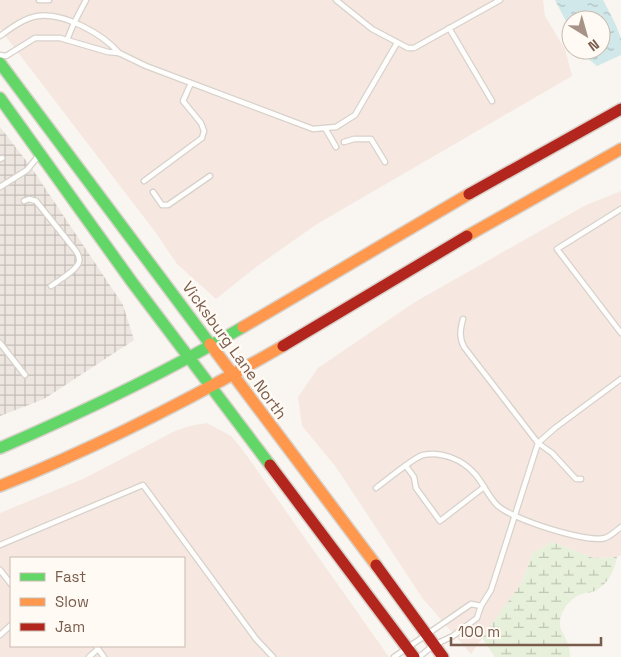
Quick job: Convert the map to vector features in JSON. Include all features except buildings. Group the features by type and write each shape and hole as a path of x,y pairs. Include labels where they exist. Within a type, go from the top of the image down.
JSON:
{"main road":[{"name":"Vicksburg Lane North","path":"0,63 427,634 442,657"},
{"path":"0,98 210,388 411,653"},
{"path":"0,448 37,434 101,404 189,358 489,181 568,136 621,109"},
{"path":"0,486 48,467 135,427 210,388 509,212 621,149"}],"lane":[{"path":"38,0 49,0"},
{"path":"67,40 86,0"},
{"path":"336,0 372,29 408,48 414,48 500,0"},
{"path":"0,36 17,24 38,16 62,17 85,27 119,52 146,66 313,130 336,127 354,115 397,43"},
{"path":"450,28 492,101"},
{"path":"0,55 6,56 35,38 44,37 67,40 108,52 119,52"},
{"path":"144,181 202,138 204,132 201,123 183,101 191,83"},
{"path":"325,128 336,147"},
{"path":"344,142 371,139 385,162"},
{"path":"0,187 27,170 40,154"},
{"path":"153,192 162,205 168,205 210,176"},
{"path":"24,201 36,200 76,250 79,257 76,268 51,286"},
{"path":"621,209 558,249 621,333"},
{"path":"463,319 459,330 460,340 464,347 538,443 552,453 576,479 581,479"},
{"path":"0,343 24,375"},
{"path":"419,657 434,645 453,636 477,618 481,606 491,590 538,443 621,379"},
{"path":"376,488 422,455 448,456 468,467 497,506 515,516 559,533 599,538 610,536 621,527"},
{"path":"406,466 414,477 416,488 440,521 484,487"},
{"path":"0,545 143,485 256,639 273,657"},
{"path":"0,570 10,583"},
{"path":"394,657 411,653 427,634 471,604 481,606"},
{"path":"0,635 10,626"},
{"path":"89,657 97,647 104,657"}],"shaded area":[{"path":"0,0 543,0 545,16 561,42 561,60 568,60 572,76 317,224 256,267 216,299 177,264 156,233 0,29"},
{"path":"0,127 31,167 123,305 134,340 44,399 0,416"},
{"path":"621,191 621,555 617,557 593,558 553,542 533,552 522,582 471,654 423,599 336,467 302,426 298,397 318,368 415,302 584,206"},
{"path":"207,423 231,436 389,657 0,657 0,513 85,478 175,431"}],"green space":[{"path":"553,542 593,558 617,557 615,567 608,580 595,591 574,598 561,615 560,626 570,651 570,657 495,657 482,638 522,582 533,552"}],"water":[{"path":"555,0 603,0 608,10 561,10 561,12"},
{"path":"611,15 621,38 621,55 611,60"},
{"path":"590,60 610,60 597,66"}],"traffic: fast":[{"path":"0,63 210,344"},
{"path":"0,98 132,282 270,465"},
{"path":"0,448 123,391 243,327"}],"traffic: slow":[{"path":"467,236 621,149"},
{"path":"243,327 469,194"},
{"path":"210,344 376,565"},
{"path":"0,486 108,439 214,385 283,346"}],"traffic: jam":[{"path":"469,194 621,109"},
{"path":"283,346 467,236"},
{"path":"270,465 414,657"},
{"path":"376,565 443,657"}]}
